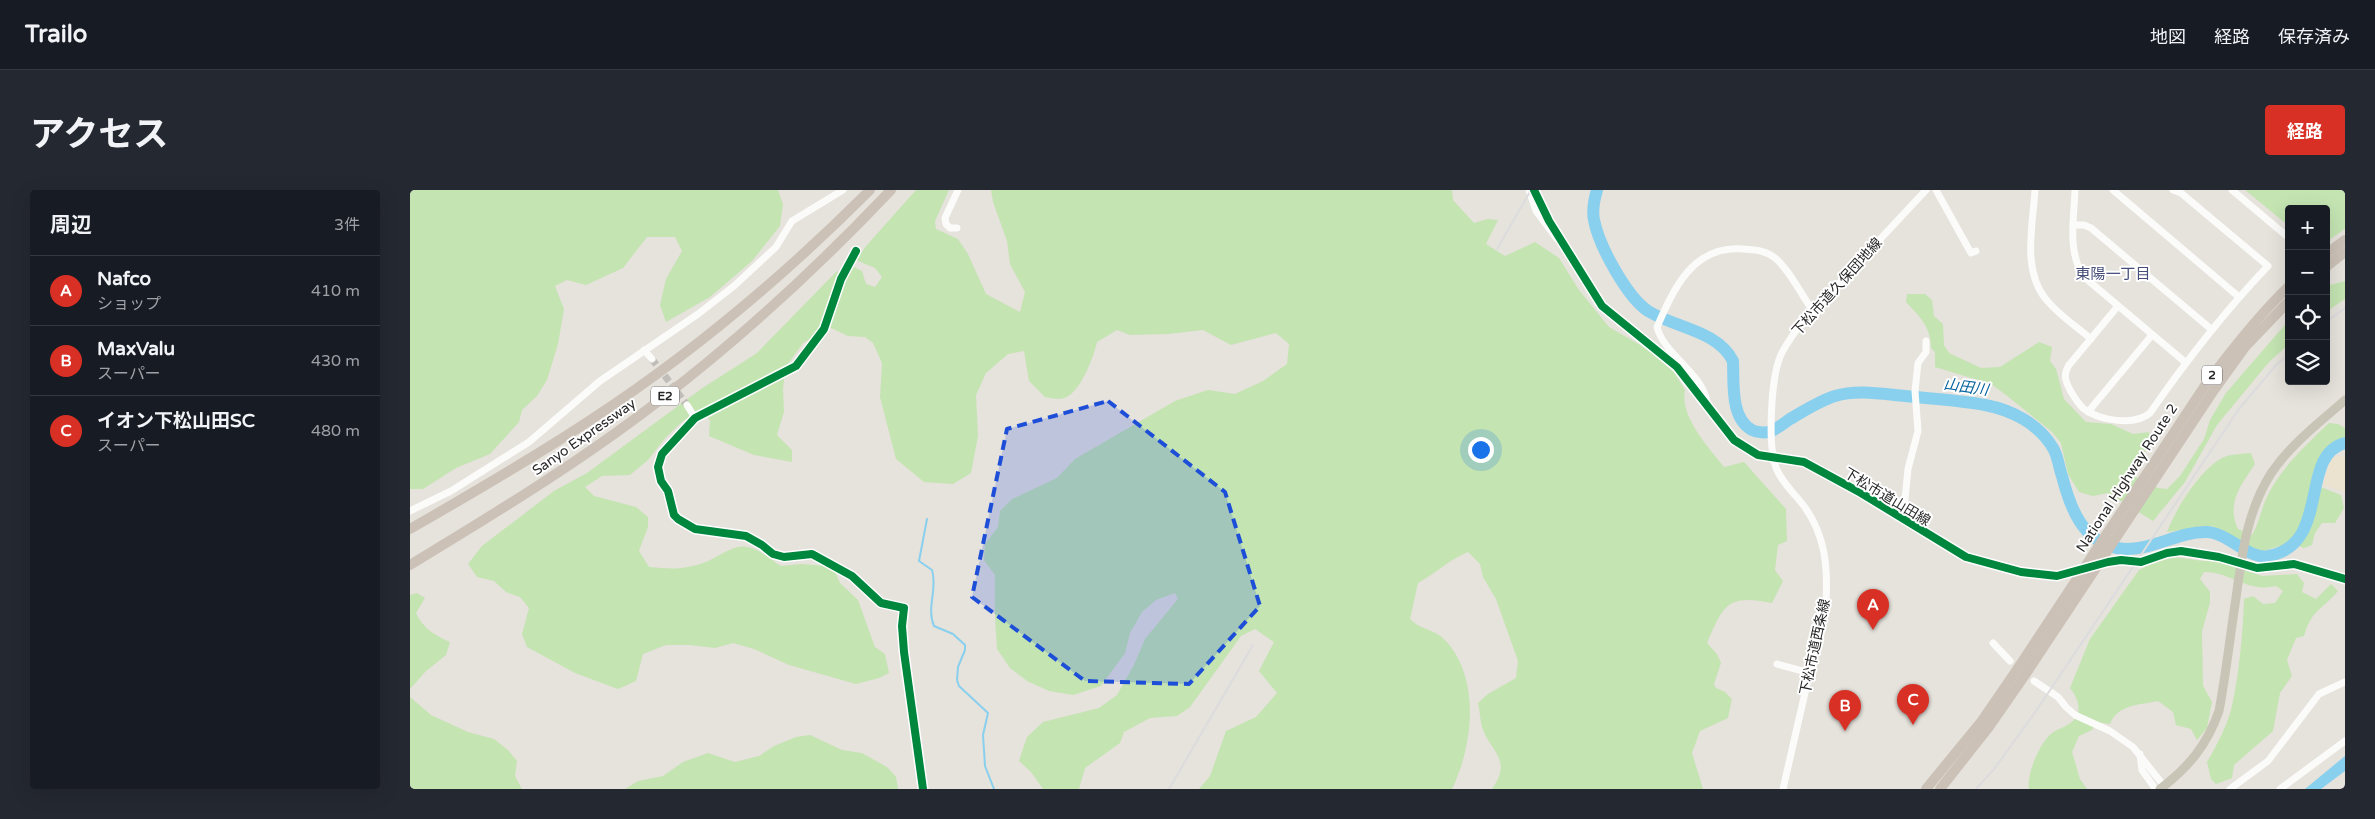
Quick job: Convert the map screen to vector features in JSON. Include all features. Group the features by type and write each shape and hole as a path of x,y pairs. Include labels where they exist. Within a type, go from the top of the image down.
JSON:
{"highway":[{"name":"Sanyo Expressway","path":"410,529 562,439 690,350 786,270 870,190"},
{"name":"Sanyo Expressway","path":"410,565 554,475 655,404 772,307 891,190"},
{"path":"2330,251 2345,240"},
{"path":"2330,264 2345,252"},
{"name":"National Highway Route 2","path":"2151,476 2206,384 2267,307 2285,290"},
{"name":"National Highway Route 2","path":"1940,789 1989,727 2066,604 2151,476 2245,347 2285,305"},
{"name":"National Highway Route 2","path":"1926,789 1981,722 2066,604"}],"main road":[{"path":"2160,787 2191,762 2212,731 2219,711 2246,531 2262,490 2282,459 2308,431 2345,400"}],"street":[{"path":"410,511 451,491 503,460 548,427 600,381 734,286 776,247 792,221 844,190"},
{"path":"957,228 950,228 946,224 945,218 958,190"},
{"name":"下松市道山田線","path":"1534,190 1602,306 1664,354 1677,367 1729,435 1741,446 1752,454 1772,459 1804,462 1861,493 1966,557 2038,575 2056,576 2108,562 2121,560 2141,562 2168,553 2181,552 2219,557 2257,568 2294,564 2308,566 2345,579"},
{"name":"下松市道久保団地線","path":"1772,459 1774,378 1780,358 1789,341 1813,311 1926,190"},
{"path":"1936,190 1971,253 1976,251"},
{"path":"2035,190 2032,271 2037,285 2053,307 2091,339"},
{"path":"2076,190 2074,256 2077,267 2084,277 2185,362"},
{"path":"2113,190 2239,297"},
{"path":"2118,306 2065,371 2065,379 2076,400 2088,412 2104,418 2136,421 2144,419 2150,413 2185,362 2211,329 2268,266 2181,193 2173,190"},
{"path":"2232,190 2285,235"},
{"path":"2074,225 2084,225 2091,228 2211,329"},
{"path":"1707,405 1702,389 1674,353 1661,340 1657,328 1682,278 1699,259 1730,248 1769,253 1778,259 1813,311"},
{"path":"856,251 841,278 824,329 796,366 695,418 662,454 658,467 661,481 668,491 674,515 678,519 695,528 746,536 773,554 784,558 812,554 852,576 881,603 904,608 902,626 904,652 923,789"},
{"path":"2088,412 2152,335"},
{"path":"1903,520 1908,469 1918,431 1915,391 1918,363 1926,352 1926,341"},
{"path":"644,350 652,359"},
{"path":"687,405 695,418"},
{"name":"下松市道西条線","path":"1772,459 1782,480 1805,507 1815,524 1826,556 1826,600 1783,789"},
{"path":"1993,643 2010,661"},
{"path":"1777,664 1810,673"},
{"path":"2034,681 2058,697 2075,715 2121,737 2140,754 2160,787"},
{"path":"2230,789 2268,761 2319,694 2345,682"},
{"path":"2280,789 2345,741"}],"highlighted area":[{"path":"1108,401 1225,492 1260,606 1189,684 1085,681 972,597 1007,429"}],"shaded area":[{"path":"2334,455 2345,457 2345,492 2323,485 2329,461"}],"green space":[{"path":"410,190 778,190 783,204 780,226 752,261 710,297 666,322 660,305 666,279 682,251 675,237 647,237 623,268 586,285 567,280 555,286 564,309 558,344 547,380 537,396 522,410 519,422 490,454 456,468 423,489 410,489"},
{"path":"916,190 949,190 935,221 936,229 958,239 968,254 986,294 1020,312 1025,292 1010,264 1007,241 993,202 991,190 1452,190 1453,200 1474,223 1488,219 1498,220 1486,244 1505,256 1535,242 1559,258 1579,290 1609,327 1647,349 1674,372 1685,390 1684,400 1691,421 1703,441 1724,467 1744,462 1786,509 1787,541 1778,545 1775,570 1783,581 1772,603 1745,600 1736,601 1729,605 1718,619 1707,643 1717,654 1721,663 1714,684 1716,688 1725,692 1732,699 1728,718 1700,731 1692,753 1703,789 1492,789 1501,770 1500,763 1482,727 1478,703 1488,694 1516,678 1518,661 1496,599 1483,577 1480,564 1468,552 1455,558 1418,583 1410,619 1445,640 1456,656 1464,673 1469,693 1469,733 1465,753 1452,789 1199,789 1210,776 1226,731 1256,717 1277,693 1259,671 1274,642 1255,629 1241,636 1190,707 1177,716 1150,718 1124,732 1120,743 1085,768 1079,789 1043,789 1031,772 1019,761 1027,737 1043,722 1099,708 1117,695 1134,665 1145,639 1178,599 1175,593 1156,600 1142,612 1130,633 1125,653 1101,686 1073,695 1049,691 1027,681 1010,668 997,649 995,575 984,560 985,544 998,527 1000,511 1012,499 1057,478 1075,459 1175,401 1208,390 1235,394 1263,381 1287,364 1289,344 1276,333 1231,345 1203,330 1169,334 1130,335 1117,330 1097,342 1081,382 1070,395 1060,399 1045,397 1029,381 1024,351 1008,354 986,373 976,395 978,436 971,473 953,484 924,482 896,459 880,397 882,363 873,343 865,337 848,336 829,327 803,343 785,368 784,412 777,435 792,450 792,462 754,455 709,436 710,420 699,411 682,422 666,437 648,460 630,475 602,476 585,487 594,496 636,507 648,517 648,527 639,551 649,567 689,567 708,561 730,550 747,547 765,555 781,566 802,564 825,566 835,572 840,583 858,600 875,647 885,654 889,673 879,678 856,684 789,665 754,649 733,643 715,648 666,645 643,654 636,681 618,689 575,673 527,647 522,634 529,608 520,597 506,592 494,581 477,577 468,564 482,546 554,491 587,473 701,389 757,353 836,272 854,267 862,271 866,284 875,287 882,277 875,268 856,260"},
{"path":"2245,190 2345,190 2345,229 2330,239 2330,205 2285,205 2285,223"},
{"path":"2345,281 2345,299 2330,309 2330,295 2330,285"},
{"path":"1907,294 1925,294 1932,300 1934,316 1943,324 1944,345 1949,353 1981,368 2000,367 2039,342 2052,347 2050,361 2056,369 2064,399 2086,422 2111,424 2133,434 2149,432 2152,441 2136,465 2134,476 2158,488 2167,489 2180,476 2204,439 2210,420 2226,393 2285,325 2285,348 2269,362 2217,425 2185,482 2153,521 2108,493 2093,496 2079,492 2068,474 2061,443 2052,432 1991,384 1935,367 1935,352 1931,348 1927,328 1906,302"},
{"path":"2329,423 2338,424 2345,428 2345,441 2338,444 2328,453 2313,484 2341,495 2344,508 2335,523 2322,523 2315,533 2312,545 2304,548 2290,543 2263,551 2250,548 2212,526 2167,532 2183,500 2209,468 2227,456 2251,453 2255,464 2240,487 2234,503 2234,511 2238,529 2252,535 2273,485 2295,457"},
{"path":"2175,557 2203,561 2214,559 2262,576 2297,574 2304,583 2302,592 2316,599 2331,584 2338,591 2314,615 2304,636 2296,638 2287,660 2292,676 2280,693 2273,731 2234,765 2232,778 2216,784 2211,779 2207,762 2225,728 2234,694 2243,625 2244,599 2253,596 2263,604 2275,603 2283,591 2276,586 2256,587 2222,575 2204,572 2200,579 2210,592 2210,603 2202,631 2203,686 2212,702 2207,728 2197,740 2191,729 2176,725 2173,712 2158,701 2130,706 2118,713 2110,724 2097,722 2092,730 2079,736 2072,752 2080,779 2087,789 2029,789 2032,768 2047,737 2069,724 2077,716 2078,702 2070,688 2090,639 2139,570 2155,562"},
{"path":"417,593 425,598 416,613 419,619 430,631 450,642 446,655 426,671 410,689 410,595"},
{"path":"410,697 431,715 468,732 494,739 508,750 517,761 515,776 522,789 410,789"},
{"path":"810,735 842,750 862,753 887,767 896,777 898,789 625,789 638,781 663,776 683,762 708,753 735,762 759,756 774,746 796,737"}],"water":[{"path":"2345,756 2345,771 2321,789 2305,789"}],"waterway":[{"name":"山田川","path":"1597,190 1593,212 1597,231 1608,257 1623,283 1631,295 1648,311 1706,336 1717,342 1726,351 1733,361 1737,409 1745,424 1754,431 1771,431 1823,401 1843,394 1861,392 1975,403 1995,407 2024,419 2047,439 2056,455 2065,488 2079,521 2095,538 2105,544 2117,548 2140,548 2185,535 2207,532 2215,533 2261,556 2268,556 2288,548 2300,535 2308,519 2322,464 2331,451 2345,443"},
{"path":"927,519 919,561 932,570 934,584 931,605 932,619 934,626 953,634 965,645 965,650 958,667 957,680 959,686 988,713 983,735 985,766 994,789"}],"tunnel":[{"path":"652,359 687,405"}],"railway":[{"path":"1497,249 1531,190"},
{"path":"2330,319 2345,308"},
{"path":"1976,789 1995,768 2036,711 2239,409 2276,365 2285,357"},
{"path":"1169,789 1253,645"}],"cycle path":[{"path":"1534,190 1549,221 1602,306 1677,367 1734,440 1758,455 1804,462 1861,493 1966,557 2021,572 2057,576 2108,562 2121,560 2141,562 2167,553 2181,551 2219,557 2257,568 2294,564 2345,579"},
{"path":"856,251 841,279 824,329 796,366 695,418 662,454 658,467 661,481 668,491 674,515 695,529 746,536 773,554 784,557 812,554 852,576 881,603 904,608 902,626 904,652 923,789"}],"place":[{"name":"Nafco","path":"1873,630"},
{"name":"イオン下松山田SC","path":"1913,725"},
{"name":"MaxValu","path":"1845,731"}],"district":[{"name":"東陽一丁目","path":"2113,274"}]}
